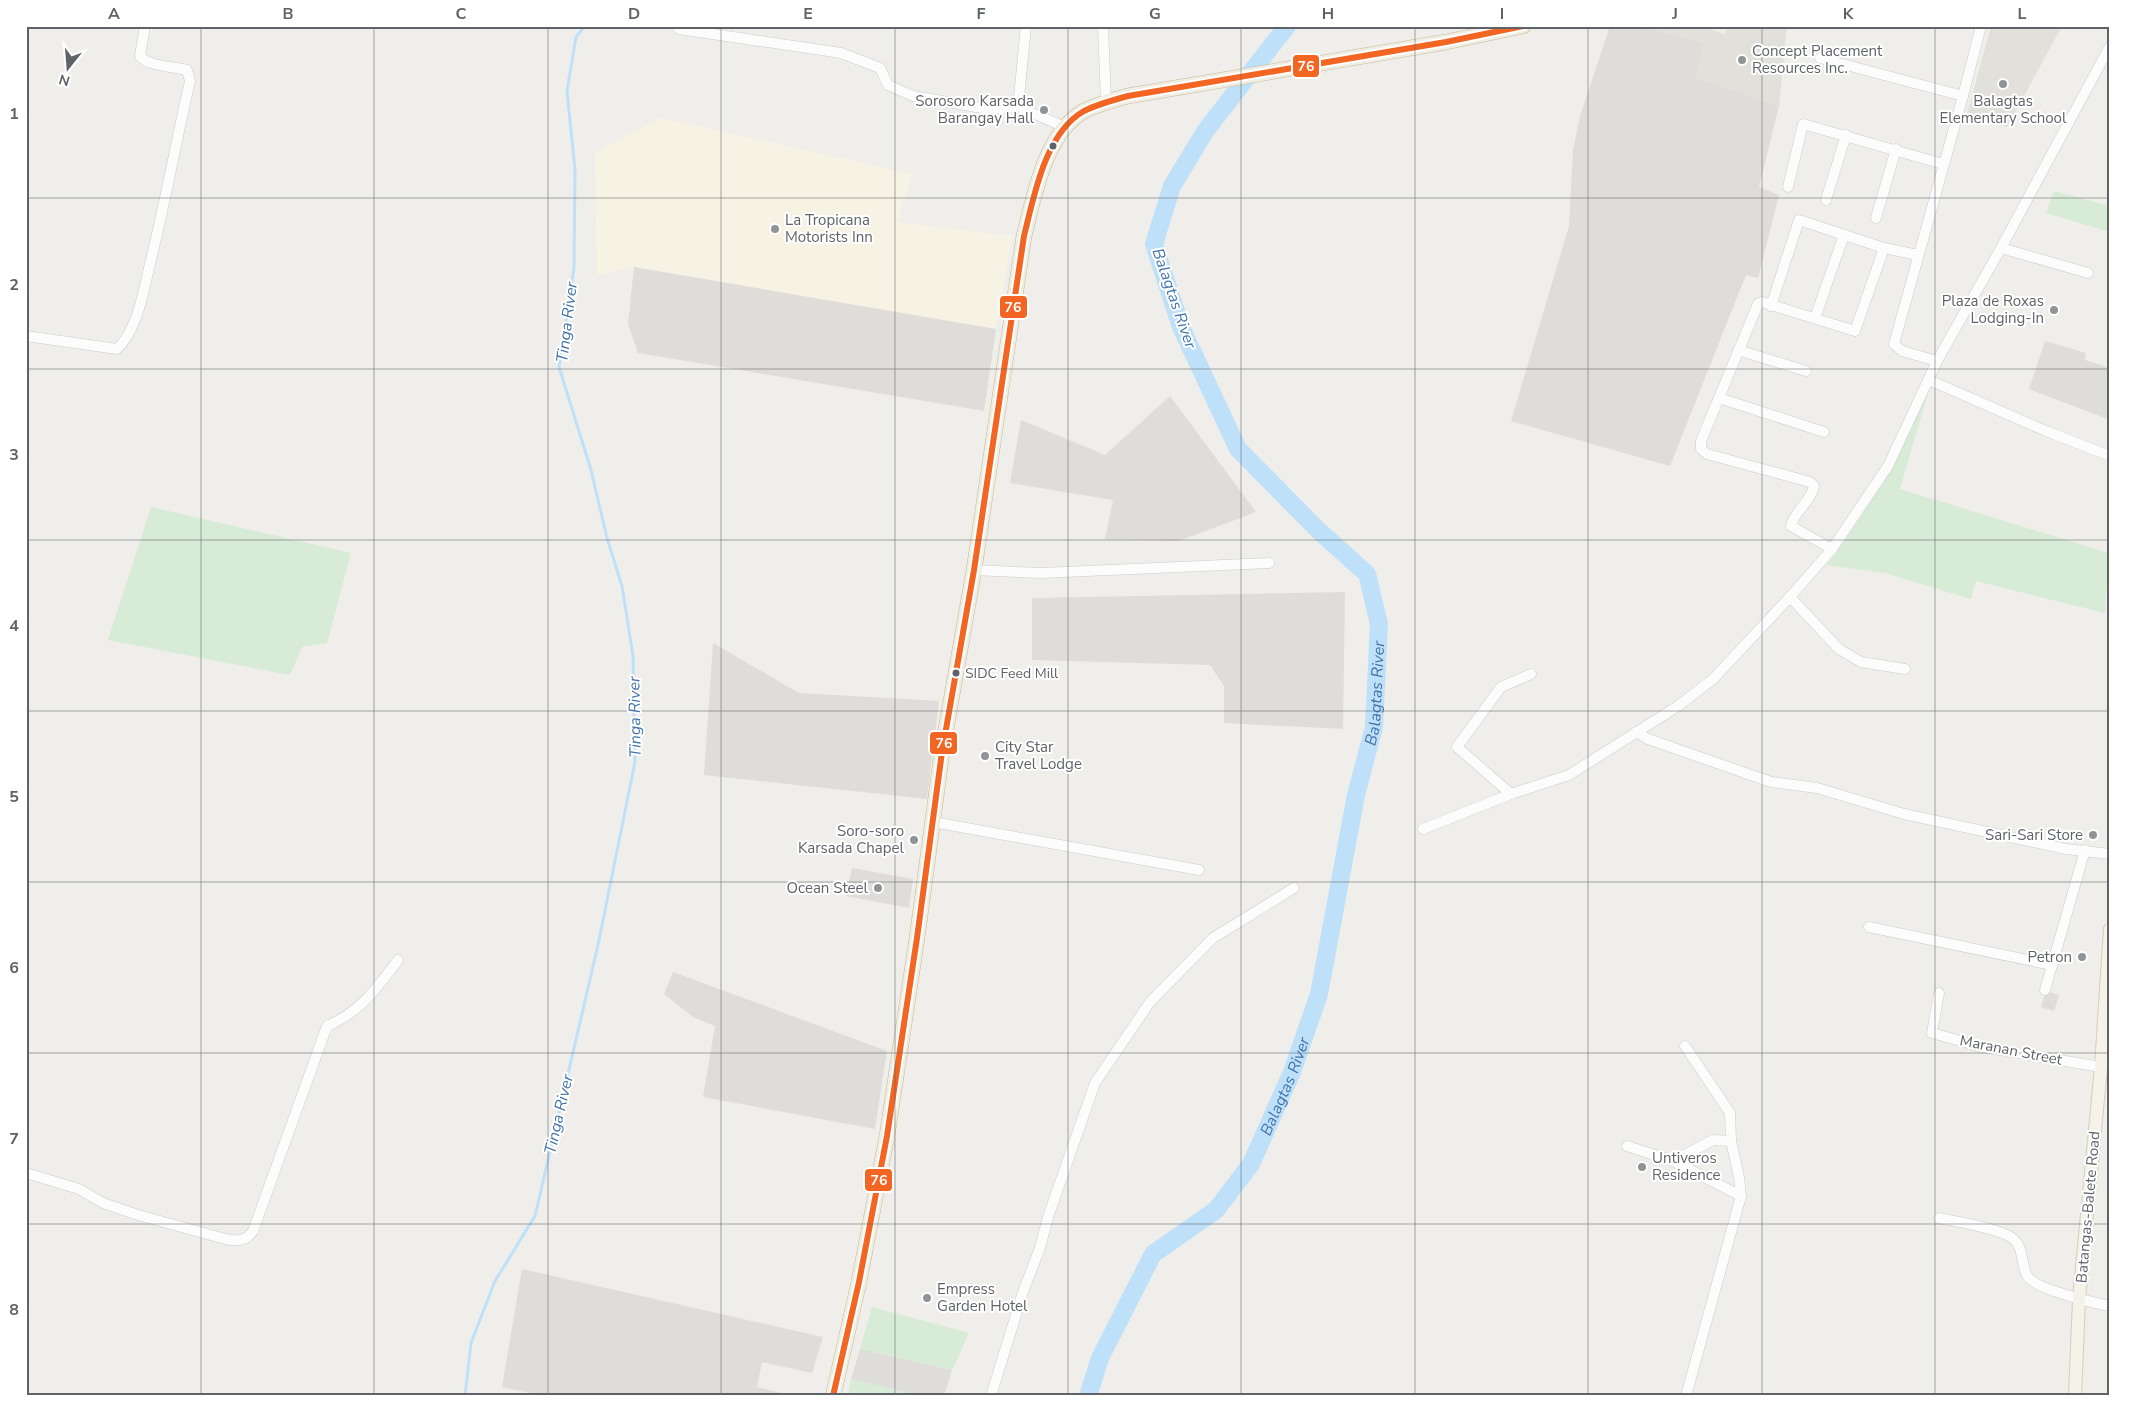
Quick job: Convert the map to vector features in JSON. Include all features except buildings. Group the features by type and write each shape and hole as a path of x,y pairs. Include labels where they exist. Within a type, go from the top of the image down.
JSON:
{"highway":[{"path":"834,1396 861,1273 887,1136 942,752 974,570 1024,236 1046,161 1054,141 1065,127 1083,112 1106,102 1128,96 1446,42 1523,26"}],"main road":[{"name":"Batangas-Balete Road","path":"2075,1396 2079,1299 2101,1067 2110,929"}],"street":[{"path":"26,336 117,349 125,342 138,309 162,215 190,80 187,70 150,62 140,56 145,26"},
{"path":"1018,107 1026,26"},
{"path":"1103,26 1106,102"},
{"path":"1937,362 1902,351 1894,344 1963,96 1980,26"},
{"path":"680,28 841,54 880,68 888,85 913,96 988,109 1018,107 1065,127"},
{"path":"1422,829 1512,794 1569,775 1678,706 1713,678 1790,597 1832,549 1888,466 1937,362 2110,46"},
{"path":"1820,58 1963,96"},
{"path":"1788,187 1803,124 1896,149 1943,164"},
{"path":"1826,200 1846,136"},
{"path":"1876,218 1896,149"},
{"path":"1771,306 1800,220 1884,248 1918,255"},
{"path":"1815,318 1844,235"},
{"path":"1832,549 1790,526 1813,491 1814,486 1810,482 1706,454 1701,449 1700,441 1758,304 1762,302 1855,332 1884,248"},
{"path":"2001,248 2088,273"},
{"path":"1738,350 1806,371"},
{"path":"1929,380 2046,431 2110,456"},
{"path":"1719,398 1824,432"},
{"path":"974,570 1041,573 1270,563"},
{"path":"1790,597 1838,649 1861,662 1906,669"},
{"path":"1512,794 1457,747 1501,687 1531,674"},
{"path":"1636,732 1648,739 1770,782 1817,788 1904,814 2066,849 2110,854"},
{"path":"933,822 1199,870"},
{"path":"2045,990 2085,850"},
{"path":"991,1396 1023,1292 1040,1248 1048,1217 1095,1083 1150,1002 1213,938 1294,888"},
{"path":"1869,927 2052,965"},
{"path":"26,1174 79,1189 103,1203 138,1215 229,1240 240,1241 248,1238 253,1231 327,1026 342,1020 373,993 398,960"},
{"name":"Maranan Street","path":"1939,993 1932,1033 1982,1048 2101,1067"},
{"path":"1685,1046 1730,1113 1732,1141 1741,1196 1686,1396"},
{"path":"1673,1161 1713,1140 1732,1141"},
{"path":"1627,1146 1673,1161 1741,1196"},
{"path":"1939,1218 2005,1234 2018,1244 2028,1277 2038,1284 2079,1299 2110,1306"}],"shaded area":[{"path":"1610,26 1641,26 1705,42 1696,77 1779,106 1759,187 1779,195 1758,278 1746,275 1670,466 1511,421 1569,226 1573,150 1580,116"},
{"name":"Concept Placement Resources Inc.","path":"1641,26 1698,26 1725,34 1728,26 1787,26 1779,106 1696,77 1705,42"},
{"name":"Balagtas Elementary School","path":"1991,26 2062,26 2007,127 1967,114"},
{"name":"La Tropicana Motorists Inn","path":"661,118 912,174 897,222 1012,236 996,329 634,267 597,275 595,152"},
{"path":"634,267 996,329 984,411 638,353 628,324"},
{"path":"2045,341 2086,353 2085,360 2110,368 2110,420 2029,389"},
{"path":"1170,396 1256,512 1179,541 1105,539 1113,500 1010,483 1021,420 1105,455"},
{"name":"SIDC Feed Mill","path":"1345,592 1343,729 1224,723 1224,686 1210,665 1032,660 1032,598"},
{"path":"713,643 799,693 939,701 927,799 704,775"},
{"name":"Ocean Steel","path":"852,868 913,879 909,908 846,896"},
{"path":"673,972 887,1051 875,1129 703,1097 715,1026 693,1017 664,994"},
{"path":"2046,991 2059,995 2054,1011 2041,1007"},
{"path":"522,1269 823,1337 812,1373 762,1362 757,1387 793,1396 535,1396 535,1394 502,1387"},
{"path":"860,1349 952,1370 944,1396 921,1396 851,1379"}],"green space":[{"path":"2054,191 2110,206 2110,232 2046,213"},
{"path":"1930,386 1900,489 2109,553 2105,613 1976,581 1971,599 1885,573 1827,565 1871,500"},
{"path":"151,507 351,553 327,643 302,647 290,675 108,640"},
{"path":"872,1307 969,1333 952,1370 860,1349"},
{"path":"851,1379 921,1396 848,1396"}],"waterway":[{"name":"Tinga River","path":"465,1396 471,1343 495,1281 535,1216 598,945 635,762 633,656 622,586 607,538 591,470 559,367 574,268 575,170 567,91 576,37 585,26"},
{"name":"Balagtas River","path":"1088,1396 1100,1358 1153,1254 1216,1210 1251,1164 1292,1072 1319,994 1356,795 1374,727 1379,624 1367,574 1318,530 1238,449 1181,327 1154,244 1172,186 1206,130 1287,26"}],"transit line":[{"name":"76","path":"833,1396 859,1282 887,1136 917,938 942,752 974,570 1024,236 1037,185 1051,150 1060,134 1071,121 1084,111 1128,96 1446,42 1523,26"}],"place":[{"name":"Concept Placement Resources Inc.","path":"1742,60"},
{"name":"Balagtas Elementary School","path":"2003,84"},
{"name":"Sorosoro Karsada Barangay Hall","path":"1044,110"},
{"name":"La Tropicana Motorists Inn","path":"775,229"},
{"name":"Plaza de Roxas Lodging-In","path":"2054,310"},
{"name":"SIDC Feed Mill","path":"956,673"},
{"name":"City Star Travel Lodge","path":"985,756"},
{"name":"Sari-Sari Store","path":"2093,835"},
{"name":"Soro-soro Karsada Chapel","path":"914,840"},
{"name":"Ocean Steel","path":"878,888"},
{"name":"Petron","path":"2082,957"},
{"name":"Untiveros Residence","path":"1642,1167"},
{"name":"Empress Garden Hotel","path":"927,1298"}]}
